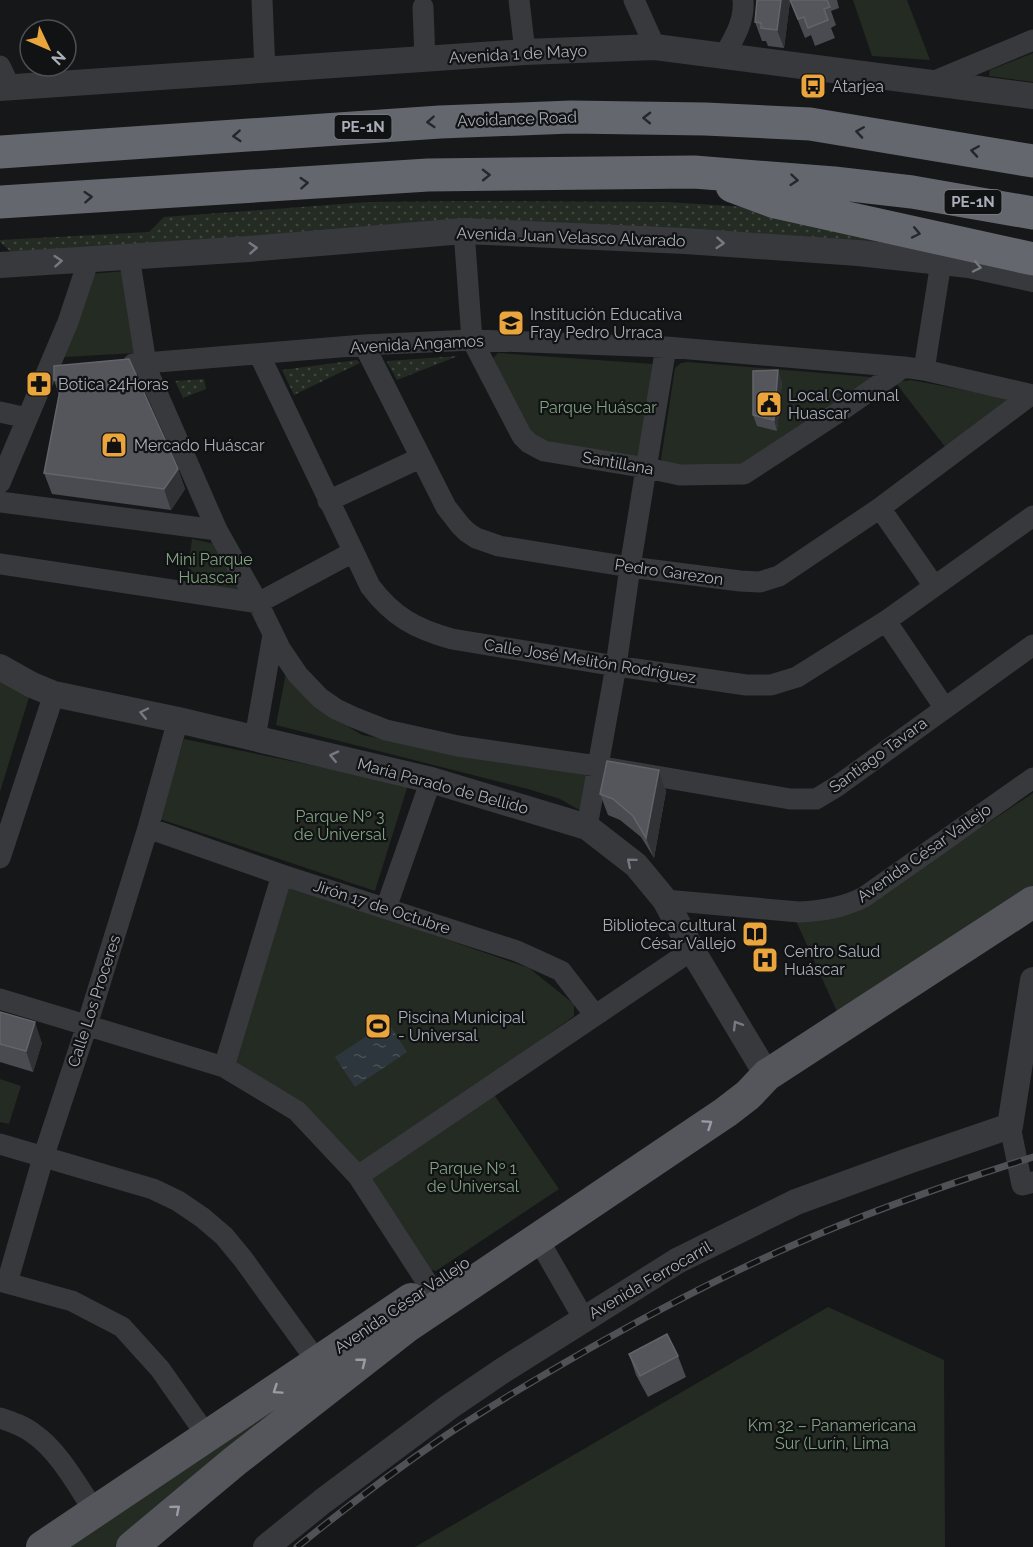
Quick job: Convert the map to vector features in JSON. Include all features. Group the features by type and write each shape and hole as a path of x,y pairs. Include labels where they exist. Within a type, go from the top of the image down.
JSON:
{"highway":[{"name":"Avoidance Road","path":"0,152 440,122 571,117 705,119 810,124 1033,161"},
{"name":"PE-1N","path":"0,202 428,175 694,172 834,183 912,192 1033,213"},
{"path":"694,172 775,201 1033,259"}],"main road":[{"name":"Avenida César Vallejo","path":"435,1296 538,1239 726,1112 748,1095 767,1075 1033,902"},
{"name":"Avenida César Vallejo","path":"42,1547 207,1436 408,1326 435,1296 577,1189 716,1094 738,1081 752,1076 767,1075"},
{"name":"Avenida César Vallejo","path":"132,1547 235,1461 324,1374"}],"street":[{"path":"262,0 265,71"},
{"path":"519,0 525,52"},
{"path":"634,0 655,47"},
{"path":"724,56 740,26 743,0"},
{"path":"423,8 425,60"},
{"path":"930,83 1033,40"},
{"name":"Avenida 1 de Mayo","path":"3,81 265,71 525,52 655,47 1033,96"},
{"name":"Avenida Juan Velasco Alvarado","path":"0,265 249,249 464,231 696,241 858,253 969,265 1033,279"},
{"name":"Santillana","path":"464,231 472,340 516,428 529,443 544,451 680,475 744,474 845,408 914,369"},
{"name":"Santiago Tavara","path":"129,256 147,370 217,530 293,669 309,688 328,704 353,717 386,730 458,746 597,766 790,799 816,799 836,787 944,707 1030,652"},
{"path":"0,483 68,322 90,259"},
{"path":"914,369 941,262"},
{"name":"Avenida Angamos","path":"114,365 364,345 472,340 666,347 914,369 1032,395"},
{"name":"Pedro Garezon","path":"364,345 420,458 450,512 460,525 476,538 499,546 630,567 740,581 760,582 779,576 880,508 1032,395"},
{"path":"587,827 616,666 666,347"},
{"name":"Calle José Melitón Rodríguez","path":"259,354 370,586 380,599 404,620 433,634 452,639 746,685 771,685 797,677 886,621 1033,516"},
{"path":"49,369 70,368"},
{"path":"0,412 27,418"},
{"path":"328,501 420,458"},
{"path":"0,502 217,530"},
{"path":"880,508 934,586"},
{"path":"0,564 258,603 353,552"},
{"path":"886,621 944,707"},
{"path":"255,738 273,635"},
{"name":"María Parado de Bellido","path":"0,667 54,694 178,720 431,780 587,827 636,865 665,900 692,950 767,1075"},
{"path":"0,858 54,694"},
{"name":"Calle Los Proceres","path":"3,1282 87,1025 148,828 178,720"},
{"name":"Avenida César Vallejo","path":"665,900 799,912 821,911 849,905 874,890 1033,778"},
{"path":"386,908 431,780"},
{"name":"Jirón 17 de Octubre","path":"148,828 282,875 517,951 561,971 595,1015"},
{"path":"224,1067 282,875"},
{"path":"358,1176 692,950"},
{"path":"1028,1183 1010,1126 1033,980"},
{"path":"0,999 224,1067 297,1111 358,1176 435,1296"},
{"name":"Avenida Ferrocarril","path":"266,1547 323,1501 450,1407 502,1371 677,1261 796,1202 1010,1126"},
{"path":"0,1144 153,1189 178,1201 203,1218 224,1236 243,1258 324,1374"},
{"path":"538,1239 584,1320"},
{"path":"3,1282 72,1301 122,1327 160,1369 207,1436"},
{"path":"0,1418 16,1423 35,1434 51,1448 95,1512"}],"green space":[{"path":"853,0 907,0 930,60 872,56"},
{"path":"1033,53 1033,82 989,76 990,70"},
{"path":"368,202 668,202 762,208 925,252 677,230 153,246 12,253 0,242 0,240 149,232 164,217"},
{"path":"126,271 137,353 64,357 90,274"},
{"name":"Parque Huáscar","path":"498,353 654,364 640,462 534,438 493,358"},
{"path":"458,356 397,380 387,362 387,361"},
{"path":"357,360 360,363 294,395 282,370"},
{"path":"681,363 870,377 873,380 747,467 667,465 661,459 675,368"},
{"path":"204,379 206,389 183,398 175,381"},
{"path":"911,380 1012,399 946,448 895,382"},
{"name":"Mini Parque Huascar","path":"192,539 220,545 240,592 186,585"},
{"path":"286,672 312,705 362,735 587,775 581,811 560,799 528,789 276,725"},
{"path":"0,679 30,694 0,792"},
{"name":"Parque Nº 3 de Universal","path":"184,739 408,785 375,891 160,819"},
{"path":"1033,793 1033,892 839,1016 796,921 833,918 854,913"},
{"path":"284,883 529,968 574,1004 574,1016 361,1169 229,1061"},
{"path":"0,1079 21,1086 9,1124 0,1122"},
{"name":"Parque Nº 1 de Universal","path":"493,1093 559,1189 436,1271 427,1269 371,1185 372,1178"},
{"name":"Km 32 – Panamericana Sur (Lurín, Lima","path":"828,1307 944,1360 945,1547 415,1547"},
{"path":"310,1378 315,1385 122,1547 60,1547"}],"water":[{"path":"388,1022 407,1052 355,1087 335,1057"}],"building":[{"path":"757,0 781,0 777,30 761,28 761,23 755,22"},
{"path":"790,0 827,0 830,7 824,9 828,20 808,28 804,17 798,19"},
{"name":"Mercado Huáscar","path":"129,359 178,469 164,489 44,473 62,380 54,380 54,366"},
{"name":"Local Comunal Huascar","path":"778,370 774,420 753,415 753,371"},
{"path":"607,761 659,770 646,838 633,816 613,799 600,794"},
{"path":"0,1012 35,1022 26,1051 0,1044"},
{"path":"667,1334 678,1356 640,1376 629,1354"}],"railway":[{"path":"297,1547 388,1476 462,1425 550,1371 661,1309 738,1270 821,1233 911,1198 1033,1157"}],"place":[{"name":"Atarjea","path":"813,86"},
{"name":"Institución Educativa Fray Pedro Urraca","path":"511,323"},
{"name":"Botica 24Horas","path":"39,384"},
{"name":"Local Comunal Huascar","path":"769,404"},
{"name":"Mercado Huáscar","path":"114,445"},
{"name":"Biblioteca cultural César Vallejo","path":"755,934"},
{"name":"Centro Salud Huáscar","path":"765,960"},
{"name":"Piscina Municipal - Universal","path":"378,1026"}]}
